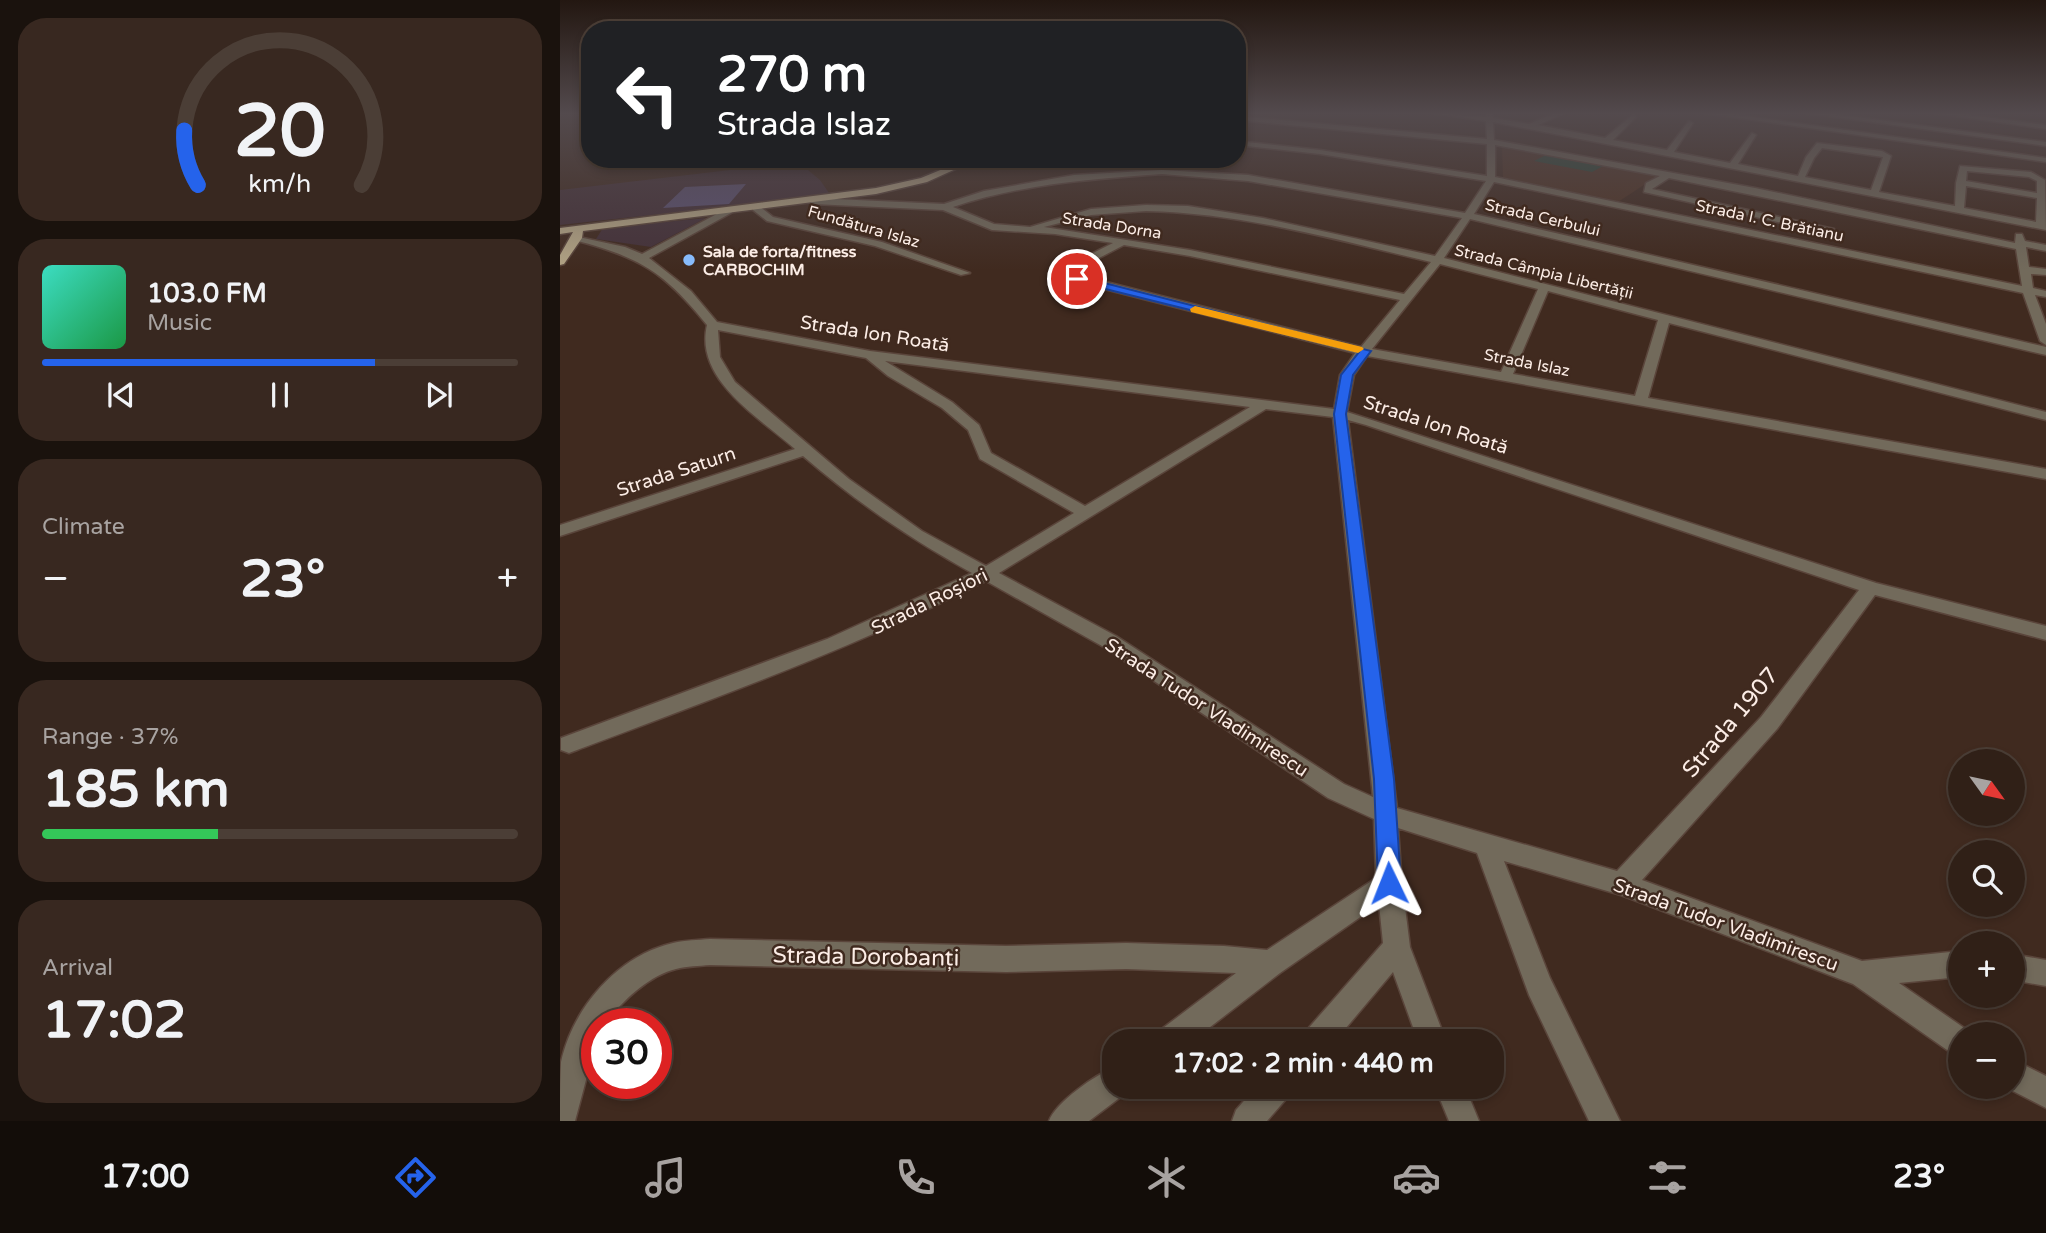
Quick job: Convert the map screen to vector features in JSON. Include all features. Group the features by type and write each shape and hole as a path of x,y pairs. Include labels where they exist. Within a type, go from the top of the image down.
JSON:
{"main road":[{"path":"560,262 572,233 813,201 924,180 953,168"}],"street":[{"name":"Strada I. C. Brătianu","path":"1405,165 1492,179 2046,294"},
{"path":"1428,1029 1397,947 1389,883 1386,814 1340,414 1347,375 1438,260 1492,179 1492,165"},
{"path":"1621,165 2020,245 2046,247"},
{"path":"1735,165 2044,226 2041,180 2031,175 1965,167 1962,169 1959,209"},
{"path":"1801,178 1806,165"},
{"path":"1874,193 1883,165"},
{"name":"Strada Cerbului","path":"945,207 984,194 1057,180 1162,172 1248,178 1468,216 2046,351"},
{"path":"1669,174 1649,185 1647,190 1831,231"},
{"path":"1960,183 2040,196"},
{"name":"Strada Dorna","path":"813,201 945,207 992,227 1055,231 1190,253 1406,298"},
{"name":"Strada Câmpia Libertății","path":"1030,230 1049,222 1091,212 1164,207 1263,221 1438,260 2046,416"},
{"name":"Fundătura Islaz","path":"756,208 770,219 878,244 965,273"},
{"path":"642,258 728,211"},
{"path":"1817,247 1851,212"},
{"path":"2018,221 2028,291 2046,341"},
{"path":"572,233 642,258 687,293 713,325"},
{"name":"Strada Islaz","path":"1121,243 1071,268 1069,275 1090,283 1366,351 2046,474"},
{"path":"2025,270 2046,272"},
{"path":"1506,375 1544,287"},
{"path":"1640,401 1665,318"},
{"name":"Strada Ion Roată","path":"713,325 870,355 1340,414 1371,422 1871,589 2046,633"},
{"name":"Strada Tudor Vladimirescu","path":"713,325 710,333 715,364 724,379 875,507 916,535 1109,641 1336,791 1386,814 1622,884 1862,974 1948,965"},
{"path":"870,355 893,373 947,405 974,428 985,456 1084,512"},
{"name":"Strada Roșiori","path":"569,744 893,621 988,573 1263,405"},
{"name":"Strada Saturn","path":"560,531 806,450"},
{"name":"Strada 1907","path":"1622,884 1769,723 1850,613 1871,589"},
{"path":"1486,845 1539,985 1605,1121"},
{"path":"1185,1029 1270,964 1389,883"},
{"path":"1325,1029 1397,947"},
{"name":"Strada Dorobanți","path":"560,1121 583,1034 604,1002 641,971 673,956 710,952 1006,959 1126,956 1224,959 1270,964"},
{"path":"2025,969 2046,973"},
{"path":"1862,974 1948,1034"},
{"path":"2025,1081 2046,1093"},
{"path":"1064,1121 1102,1092"},
{"path":"1247,1121 1266,1099"},
{"path":"1455,1099 1464,1121"}],"shaded area":[{"path":"1503,165 1607,165 1659,175 1618,202 1503,179"},
{"path":"747,168 808,168 829,193 816,197 560,225 560,190"},
{"path":"706,218 651,247 596,239 603,228"}],"green space":[{"path":"1557,165 1604,165 1592,172"}],"building":[{"path":"746,184 729,204 663,208 685,187"}],"slow traffic":[{"path":"1195,309 1358,349"}],"place":[{"name":"Sala de forta/fitness CARBOCHIM","path":"689,260"}],"route":[{"path":"1077,279 1366,351 1347,375 1340,414 1384,779 1389,883"}]}
